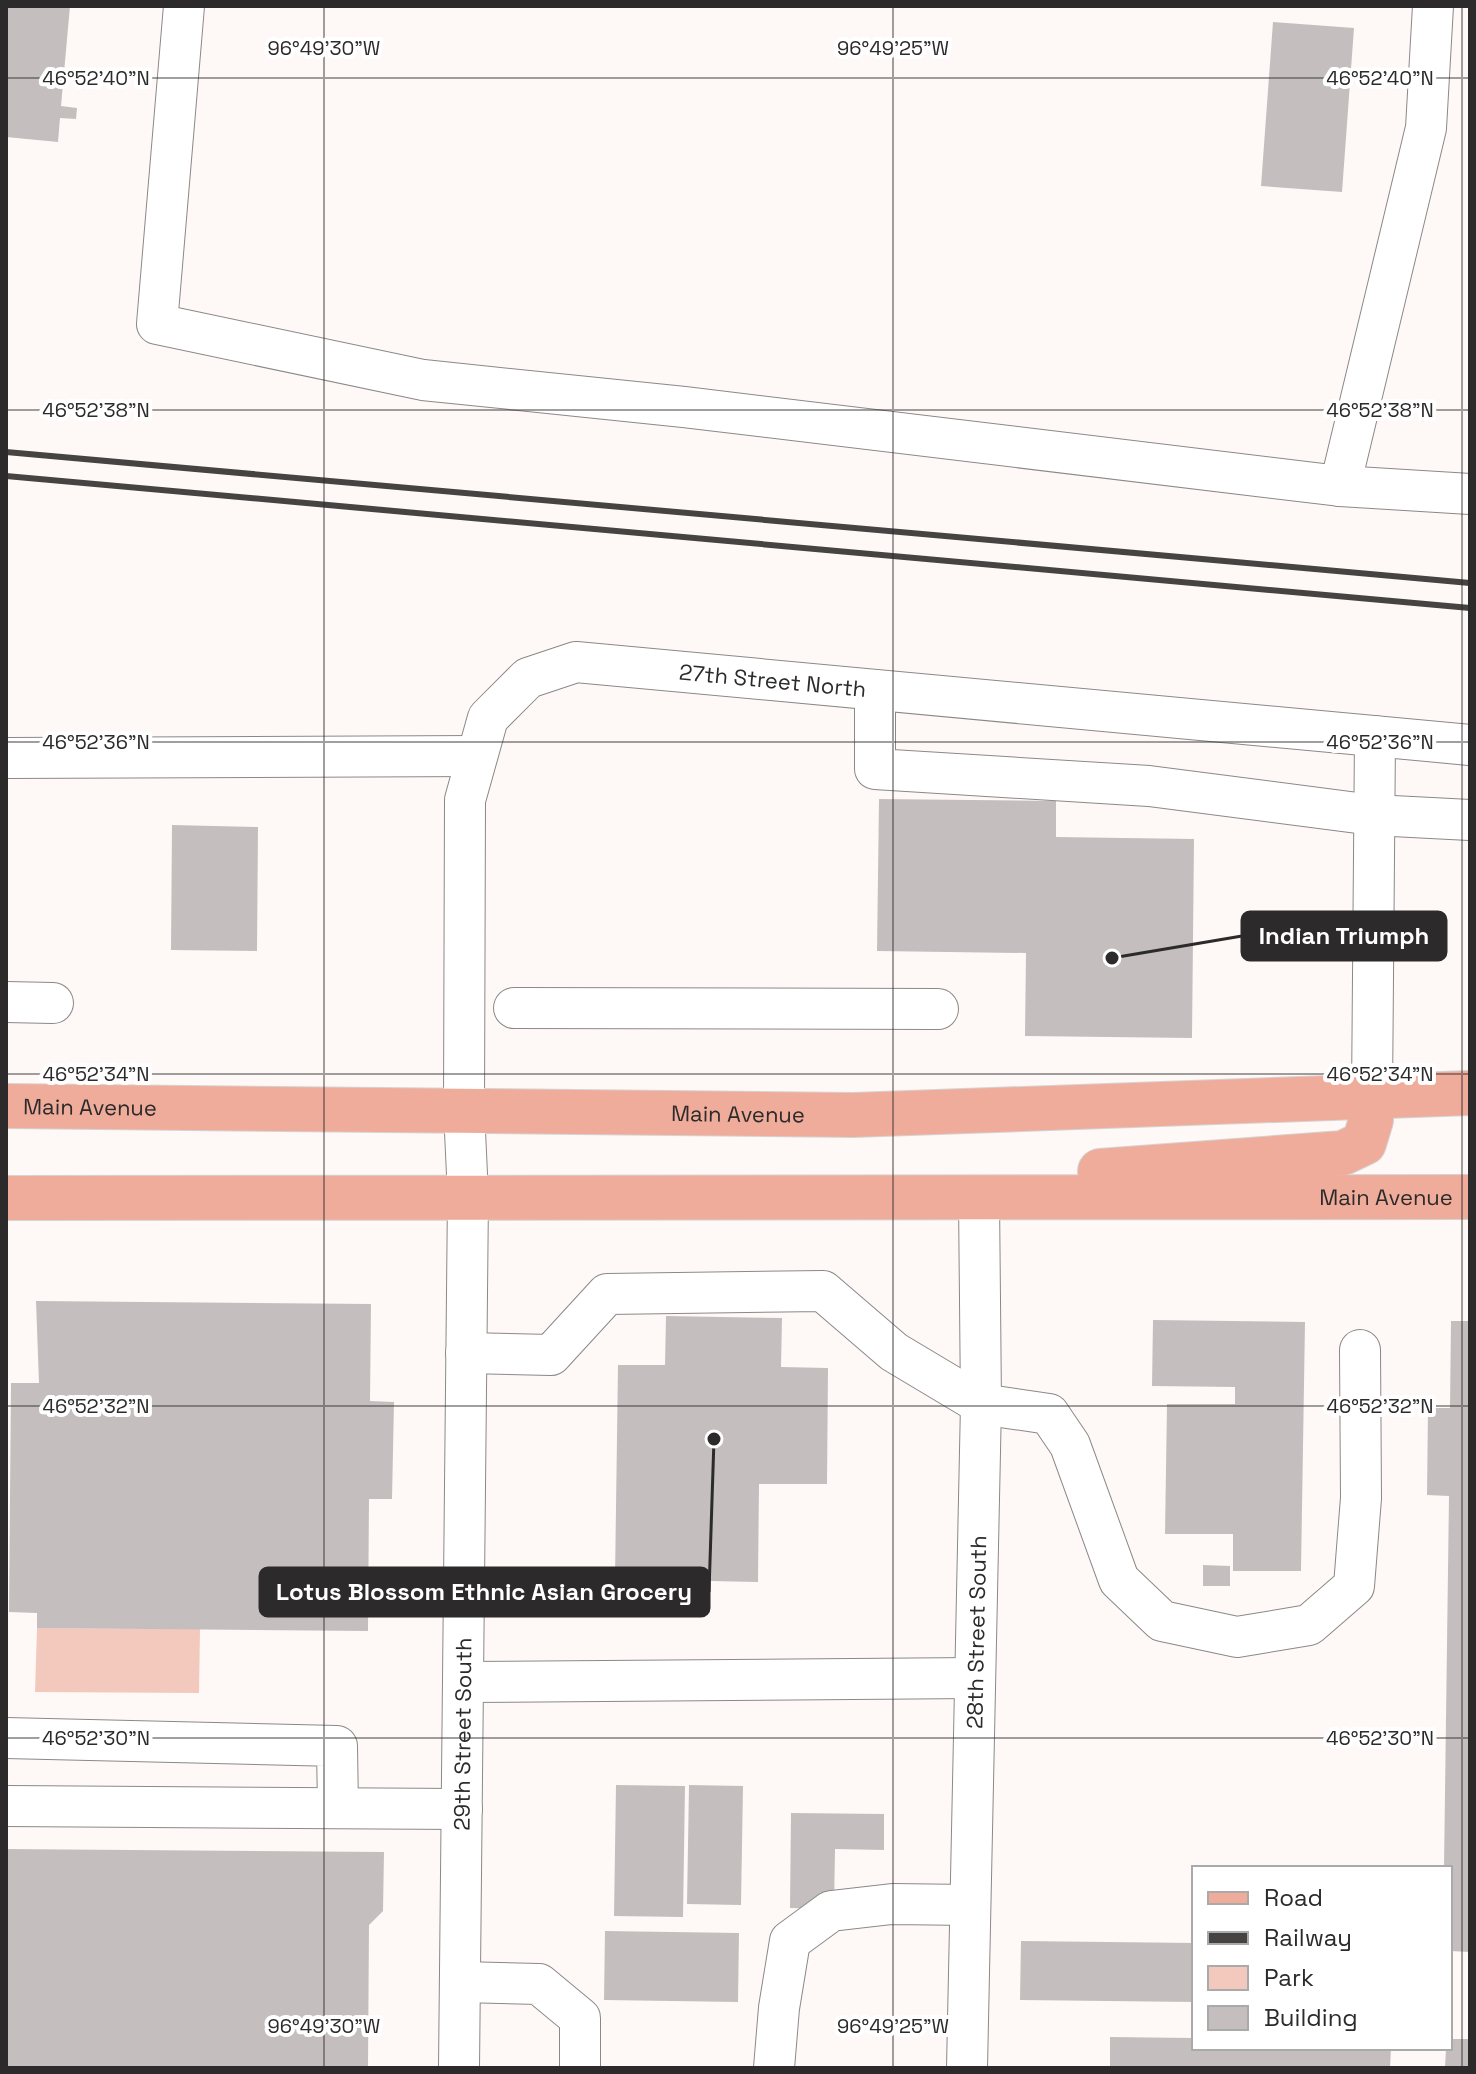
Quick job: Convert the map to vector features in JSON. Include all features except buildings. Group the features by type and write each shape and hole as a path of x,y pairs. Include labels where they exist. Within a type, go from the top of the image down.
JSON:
{"main road":[{"name":"Main Avenue","path":"6,1106 853,1115 1470,1093"},
{"path":"899,1197 1092,1171 1343,1153 1364,1143 1371,1120 1372,1097"},
{"name":"Main Avenue","path":"6,1198 1470,1197"}],"street":[{"path":"184,6 157,324 423,380 684,407 1340,486 1470,494"},
{"path":"1340,486 1426,128 1433,6"},
{"name":"27th Street North","path":"464,1110 465,800 488,718 528,678 576,662 1470,745"},
{"path":"875,690 875,769 1149,786 1373,815 1470,820"},
{"path":"1372,1097 1375,736"},
{"path":"6,758 477,756"},
{"path":"6,1002 53,1003"},
{"path":"514,1008 938,1009"},
{"name":"29th Street South","path":"459,2068 468,1196 464,1110"},
{"name":"28th Street South","path":"967,2068 981,1404 979,1198"},
{"path":"466,1353 551,1355 607,1294 823,1291 894,1352 981,1404 1049,1414 1070,1445 1119,1580 1162,1621 1237,1637 1309,1625 1354,1586 1361,1498 1360,1350"},
{"path":"464,1682 974,1678"},
{"path":"6,1738 337,1746 338,1808"},
{"path":"6,1806 462,1809"},
{"path":"774,2068 779,2008 790,1941 831,1911 892,1904 970,1905"},
{"path":"461,1982 539,1984 580,2018 580,2068"}],"green space":[{"path":"37,1628 200,1629 199,1693 35,1692"}],"railway":[{"path":"6,452 1470,583"},
{"path":"6,476 1470,608"}],"place":[{"name":"Indian Triumph","path":"1112,958"},
{"name":"Lotus Blossom Ethnic Asian Grocery","path":"714,1439"}]}
